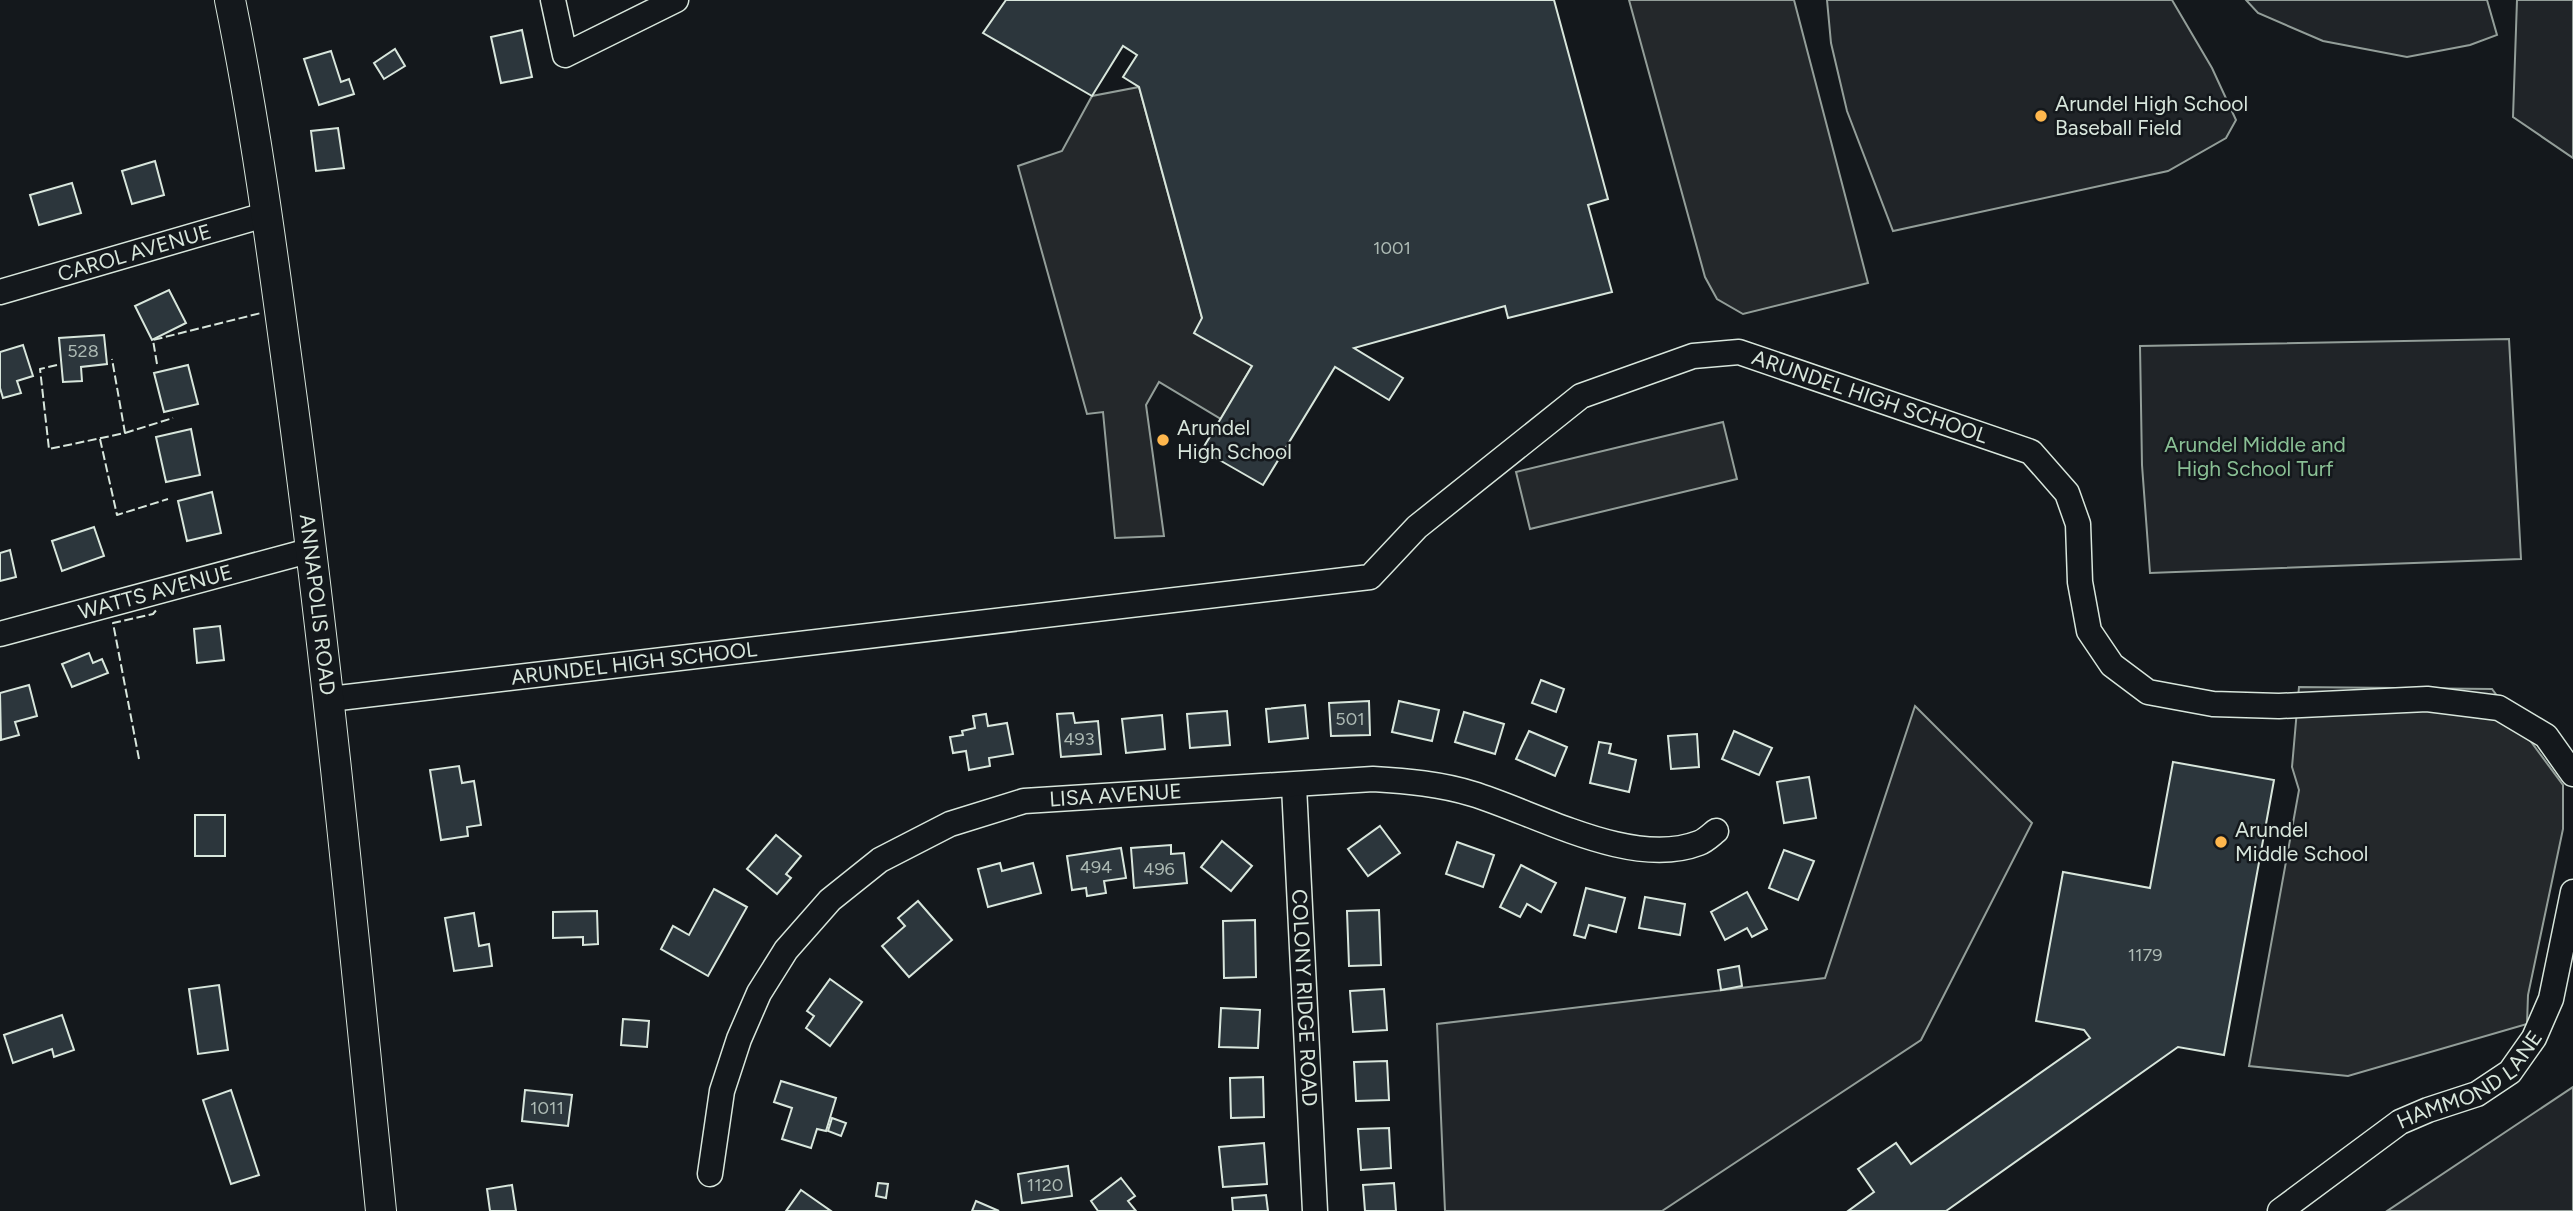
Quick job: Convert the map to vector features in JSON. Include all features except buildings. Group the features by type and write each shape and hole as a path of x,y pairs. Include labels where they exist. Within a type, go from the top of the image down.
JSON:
{"main road":[{"name":"ANNAPOLIS ROAD","path":"230,0 268,214 312,550 330,699 381,1211"}],"street":[{"path":"553,0 565,55 676,0"},
{"name":"CAROL AVENUE","path":"0,292 268,214"},
{"name":"ARUNDEL HIGH SCHOOL","path":"330,699 1370,577 1417,527 1581,396 1693,356 1739,352 2031,452 2067,493 2078,524 2080,582 2089,631 2112,665 2148,692 2221,705 2279,706 2427,699 2499,708 2546,736 2573,774"},
{"name":"WATTS AVENUE","path":"0,634 312,550"},
{"name":"LISA AVENUE","path":"710,1174 722,1091 739,1039 760,993 786,950 830,900 880,860 950,824 1024,801 1373,779 1423,782 1473,794 1576,833 1646,850 1669,850 1701,843 1716,831"},
{"name":"COLONY RIDGE ROAD","path":"1294,786 1315,1211"},
{"name":"HAMMOND LANE","path":"2280,1211 2400,1122 2477,1094 2510,1072 2534,1038 2550,999 2573,892"}],"green space":[{"name":"Arundel High School Baseball Field","path":"1827,0 2172,0 2212,68 2236,120 2226,138 2168,171 1893,231 1847,111 1831,43"},
{"path":"2246,0 2487,0 2497,35 2470,45 2407,57 2323,41 2258,13"},
{"path":"2517,0 2573,0 2573,158 2513,117"},
{"name":"Arundel Middle and High School Turf","path":"2509,339 2521,559 2150,573 2142,465 2140,346"},
{"path":"1915,706 2032,823 1921,1040 1662,1211 1445,1211 1437,1024 1825,978"},
{"path":"2573,1087 2573,1211 2387,1211"}],"shaded area":[{"path":"1629,0 1794,0 1868,283 1743,314 1717,299 1705,277"},
{"path":"1139,87 1202,318 1252,366 1221,419 1159,382 1146,405 1164,536 1115,538 1103,412 1087,414 1018,166 1062,151 1092,96"},
{"path":"1723,422 1737,479 1530,529 1516,472"},
{"path":"2299,687 2492,689 2563,785 2563,829 2528,995 2527,1024 2348,1076 2249,1066 2299,790 2292,767"}],"fence":[{"path":"157,364 153,340 261,313"},
{"path":"57,365 40,369 49,449 125,433 112,359"},
{"path":"125,433 173,418"},
{"path":"100,439 117,515 168,499"},
{"path":"139,759 113,623 153,614 158,608"}],"place":[{"name":"Arundel High School Baseball Field","path":"2041,116"},
{"name":"Arundel High School","path":"1163,440"},
{"name":"Arundel Middle School","path":"2221,842"}]}
